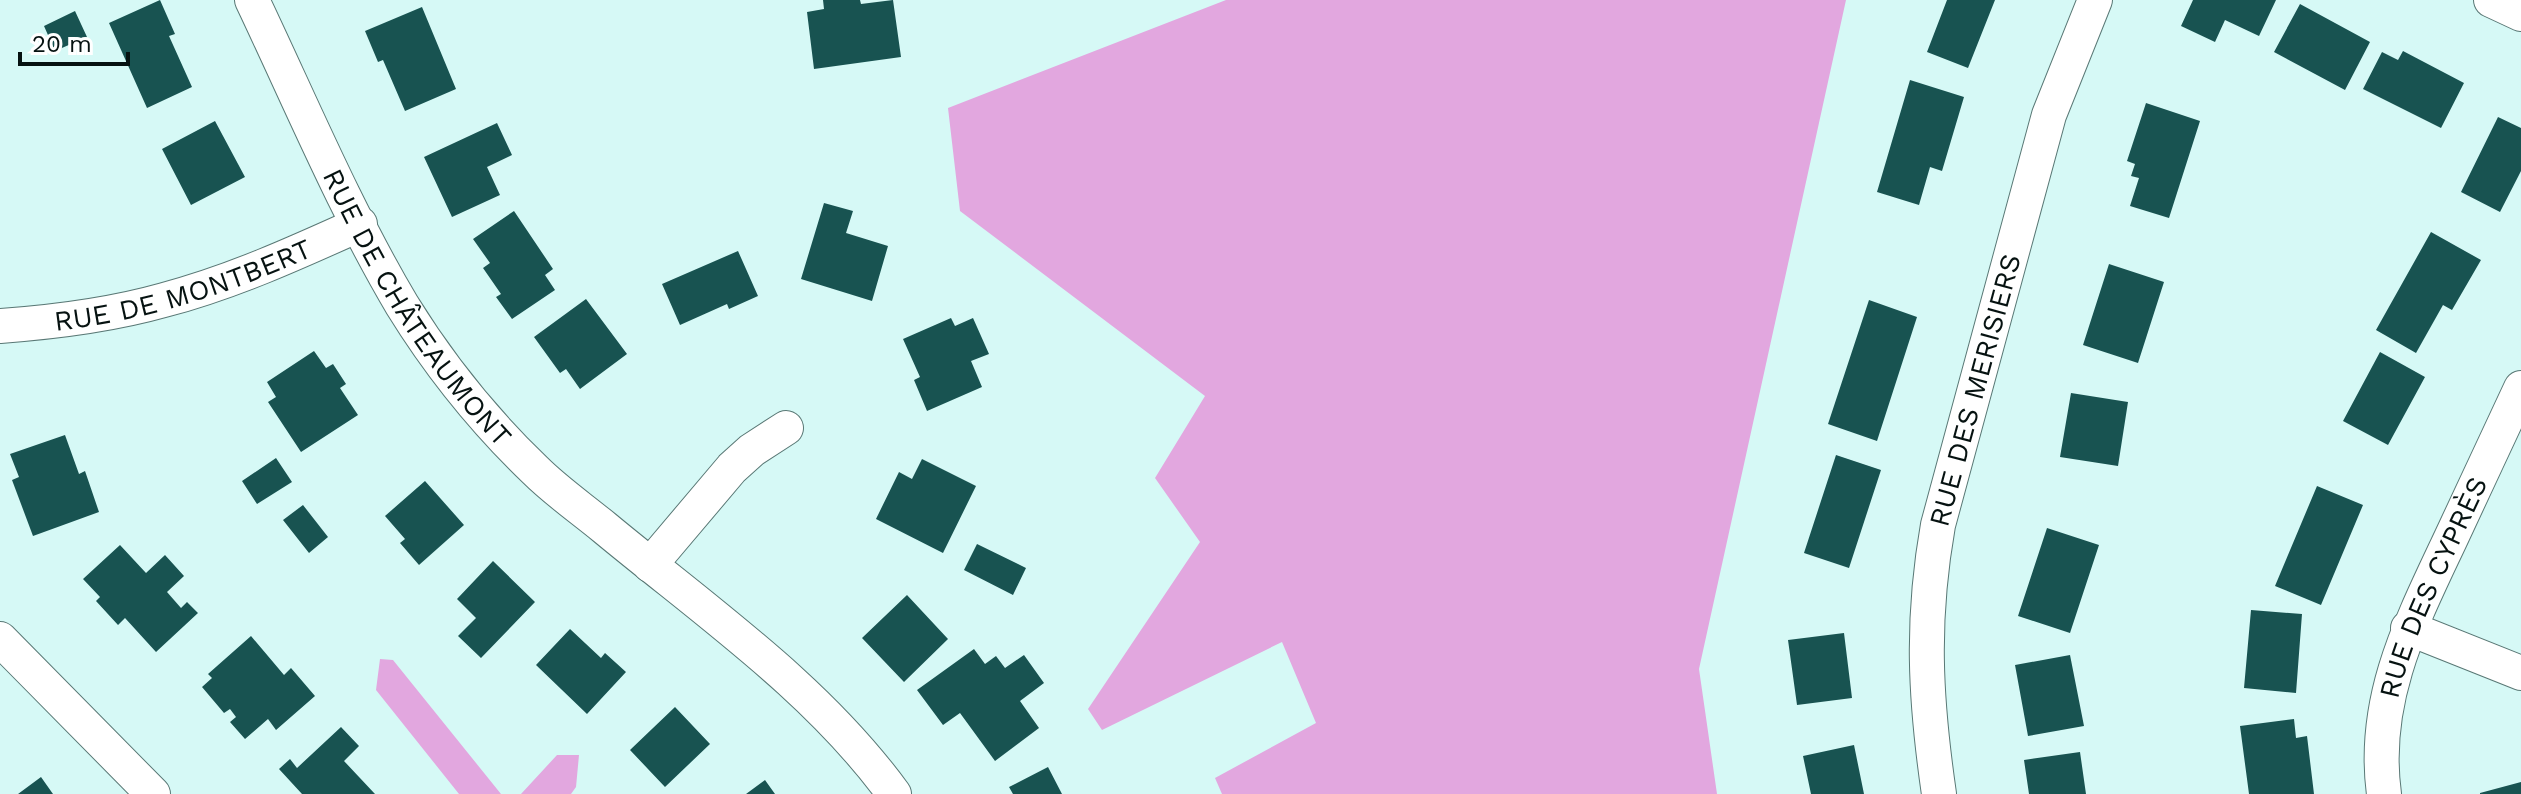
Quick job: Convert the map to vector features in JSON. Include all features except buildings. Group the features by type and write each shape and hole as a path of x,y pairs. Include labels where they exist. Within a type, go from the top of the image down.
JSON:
{"street":[{"name":"RUE DE CHÂTEAUMONT","path":"252,0 402,305 488,422 537,472 781,672 825,713 894,794"},
{"name":"RUE DES MERISIERS","path":"1939,794 1928,723 1925,667 1930,572 1938,525 2049,115 2095,0"},
{"path":"2491,0 2521,14"},
{"name":"RUE DE MONTBERT","path":"0,326 96,315 164,301 243,275 360,224"},
{"name":"RUE DES CYPRÈS","path":"2384,794 2383,725 2391,679 2408,628 2521,388"},
{"path":"650,565 732,468 752,450 786,428"},
{"path":"2408,628 2521,673"},
{"path":"0,639 153,794"}],"shaded area":[{"path":"1226,0 1846,0 1699,669 1717,794 1222,794 1215,778 1316,723 1282,642 1102,730 1088,709 1200,542 1155,478 1205,396 960,211 948,108"},
{"path":"380,659 393,660 501,794 459,794 376,690"},
{"path":"557,755 579,755 576,787 571,794 521,794"}]}
